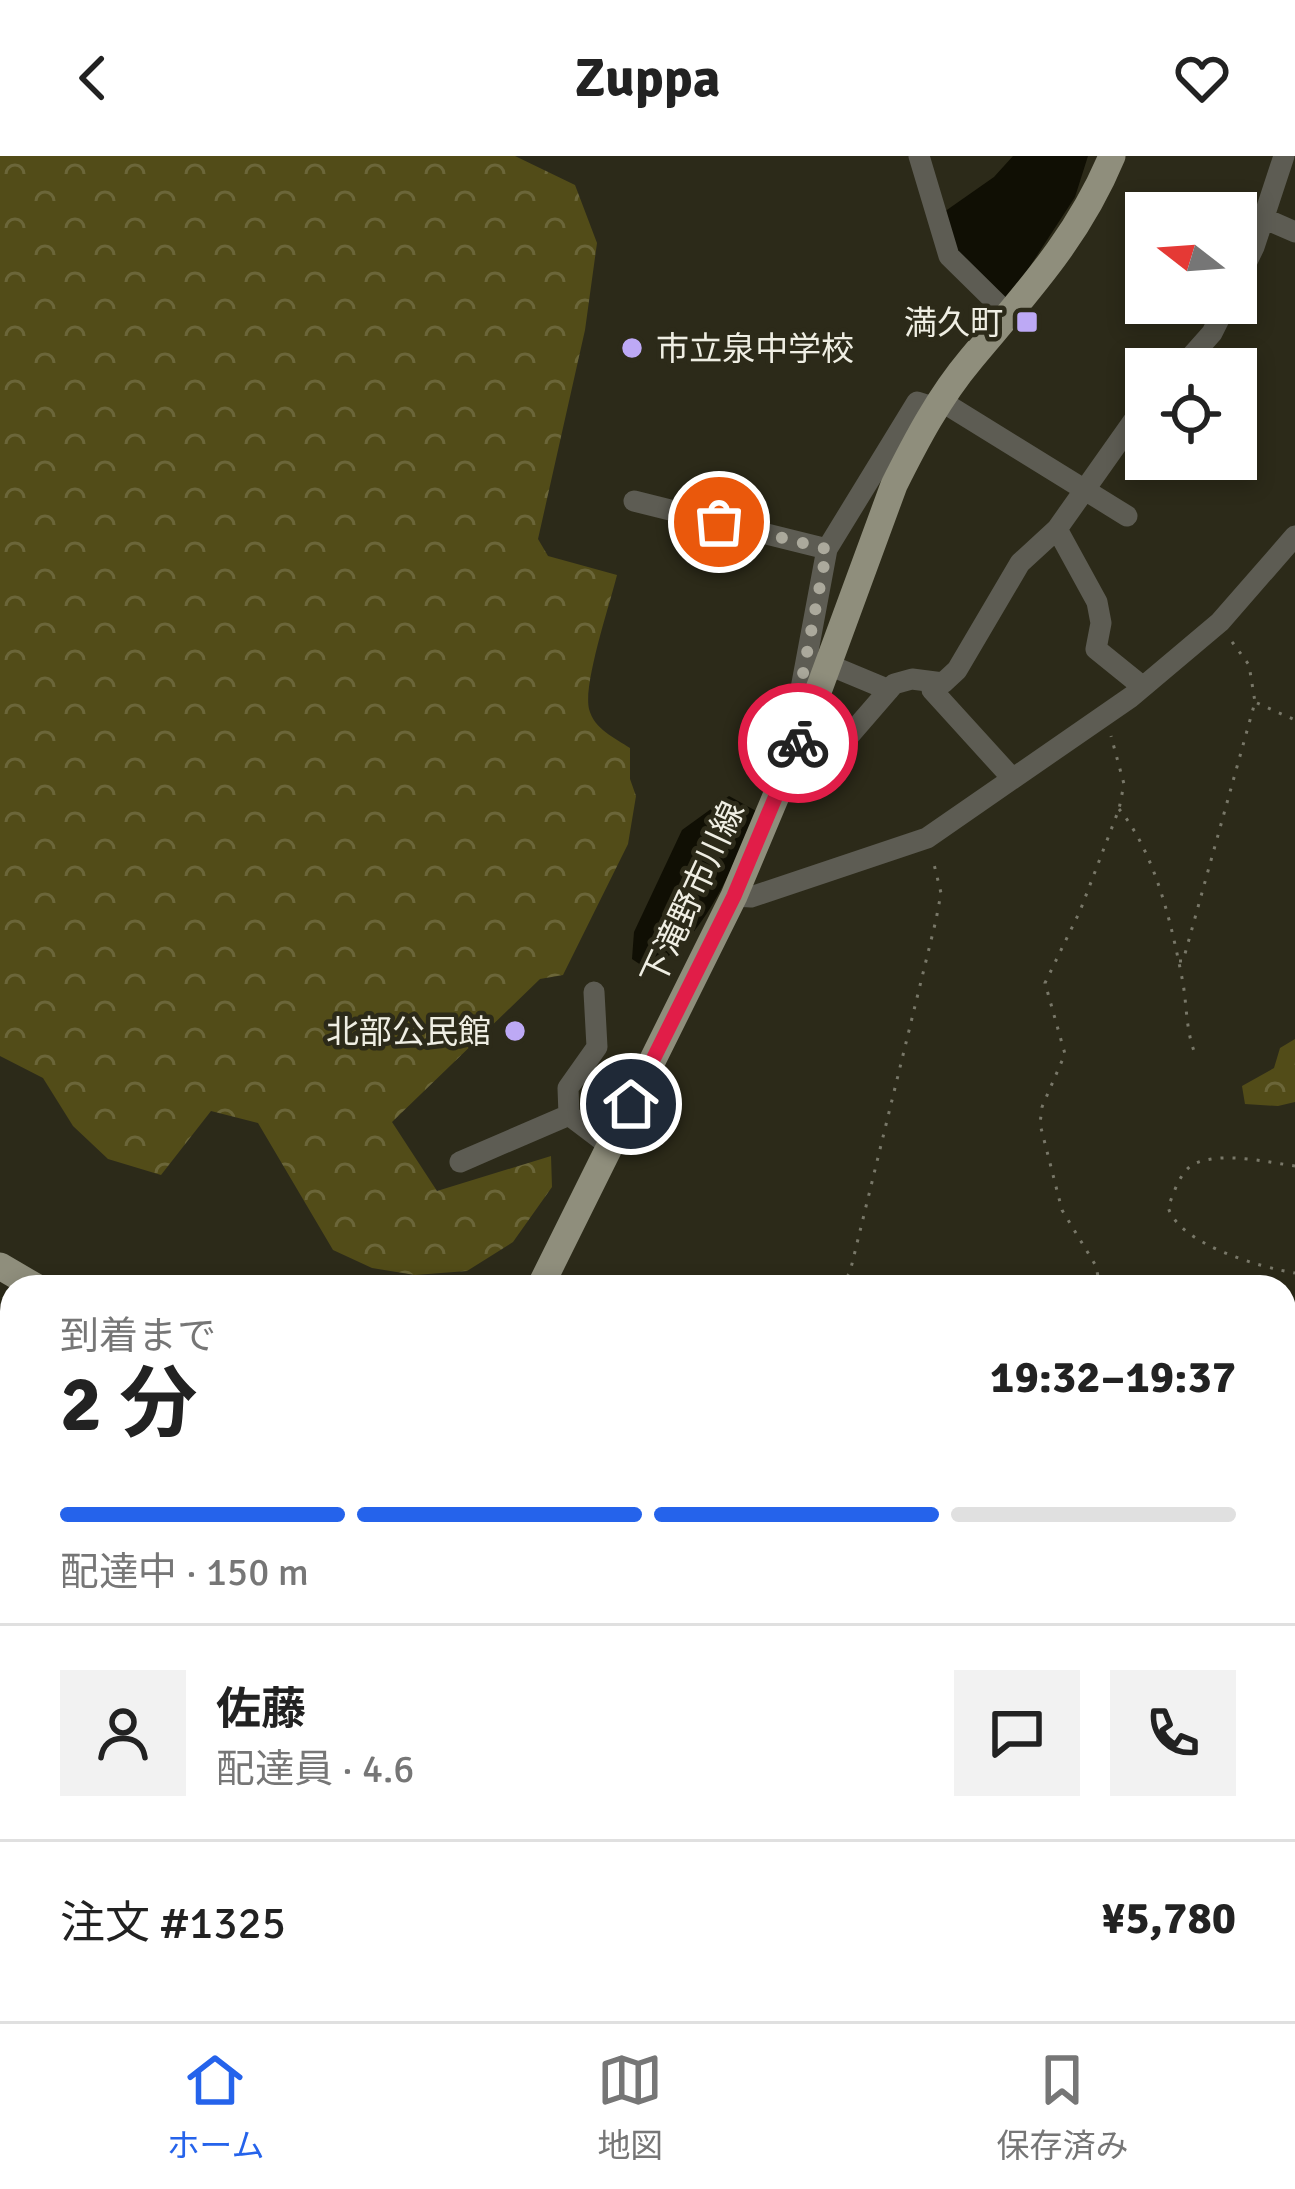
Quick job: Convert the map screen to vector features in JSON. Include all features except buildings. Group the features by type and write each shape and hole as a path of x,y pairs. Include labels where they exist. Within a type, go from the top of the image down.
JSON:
{"main road":[{"name":"下滝野市川線","path":"546,1275 734,896 801,738 894,485 938,405 970,360 1064,248 1112,156"}],"street":[{"path":"919,156 949,256 1011,316"},
{"path":"1257,233 1284,156"},
{"path":"1263,218 1295,232"},
{"path":"1199,348 1216,324"},
{"path":"1125,432 1084,490 1057,529 1020,563 957,670 944,683 911,679 889,690 836,752 824,754 801,738 796,710 827,549 917,402 938,405 1084,490 1127,516"},
{"path":"634,501 827,549"},
{"path":"1057,529 1096,602 1101,623 1096,649 1143,687"},
{"path":"734,896 751,897 927,838 1143,687 1220,622 1295,536"},
{"path":"829,665 889,690"},
{"path":"932,683 932,690 955,718 1012,778"},
{"path":"594,992 597,1047 568,1088 569,1114 610,1146"},
{"path":"460,1162 569,1114"}],"path":[{"path":"1179,962 1255,702 1249,665 1220,622"},
{"path":"1255,702 1295,720"},
{"path":"1098,1275 1062,1210 1040,1116 1066,1054 1045,983 1080,911 1124,784 1123,769 1102,718"},
{"path":"1119,809 1149,861 1179,962 1196,1056"},
{"path":"848,1275 939,907 941,892 927,838"},
{"path":"1295,1166 1217,1160 1195,1163 1185,1172 1168,1207 1173,1221 1189,1234 1238,1257 1295,1273"}],"green space":[{"path":"0,156 515,156 575,185 597,243 585,330 538,539 548,556 617,575 593,663 589,709 600,727 630,748 630,779 636,796 628,844 563,975 540,979 392,1122 437,1191 551,1156 552,1187 513,1242 467,1271 415,1275 372,1268 333,1250 258,1123 211,1111 161,1175 108,1159 73,1126 43,1078 0,1056"},
{"path":"1295,1039 1295,1102 1245,1104 1242,1086 1274,1068 1280,1048"}],"shaded area":[{"path":"1013,156 1088,156 1075,197 1008,300 956,252 944,212 994,177"},
{"path":"729,796 758,812 727,879 682,945 644,967 632,959 634,932 682,830"}],"way so far":[{"path":"719,522 827,549 796,710 805,727 798,743"}],"place":[{"name":"満久町","path":"1027,322"},
{"name":"市立泉中学校","path":"632,348"},
{"name":"北部公民館","path":"515,1031"}],"route":[{"path":"631,1104 734,896 798,743"}]}
